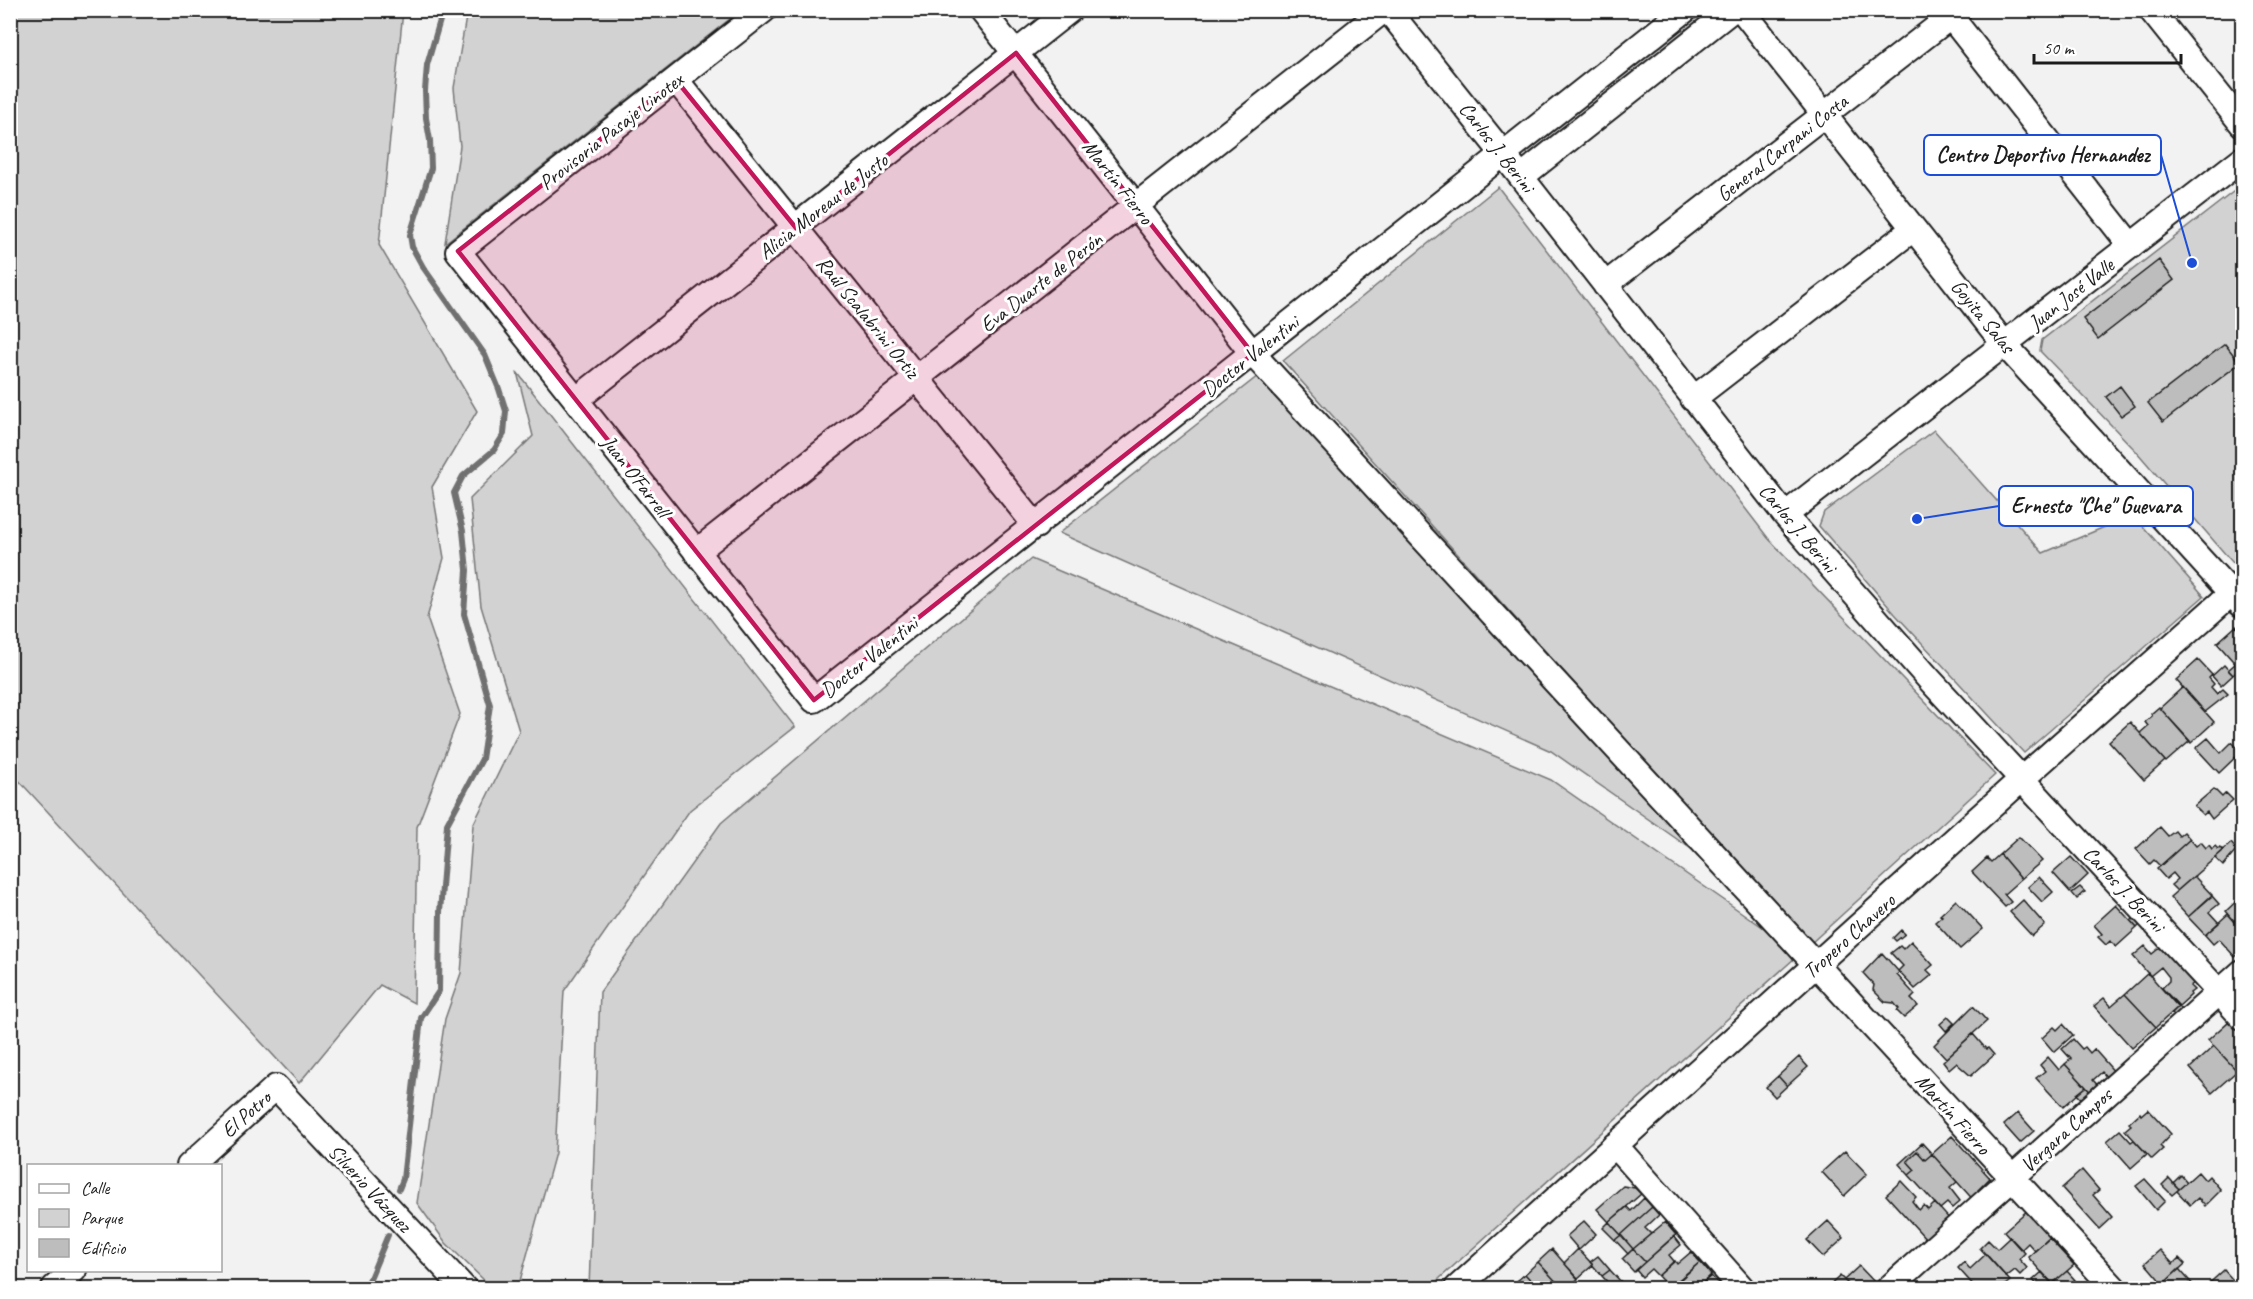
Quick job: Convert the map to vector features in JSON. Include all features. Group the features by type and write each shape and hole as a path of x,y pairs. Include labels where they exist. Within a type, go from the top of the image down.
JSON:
{"street":[{"name":"Provisoria Pasaje Linotex","path":"458,251 764,10"},
{"name":"Martín Fierro","path":"981,10 1253,354 2114,1288"},
{"name":"Alicia Moreau de Justo","path":"576,400 1070,10"},
{"name":"Carlos J. Berini","path":"1386,10 1504,155 1785,515 1929,679 2242,1017"},
{"name":"Eva Duarte de Perón","path":"696,552 1386,10"},
{"name":"Doctor Valentini","path":"814,700 1685,10"},
{"path":"1521,177 1732,10"},
{"name":"Goyita Salas","path":"1742,10 2005,345 2239,595"},
{"path":"2151,10 2242,124"},
{"path":"1955,14 2131,246"},
{"name":"General Carpani Costa","path":"1605,285 1955,14"},
{"name":"Raúl Scalabrini Ortiz","path":"676,80 1036,526"},
{"name":"Juan José Valle","path":"1785,515 2242,159"},
{"path":"1693,399 1913,229"},
{"name":"Juan O'Farrell","path":"458,251 814,700"},
{"name":"Tropero Chavero","path":"1457,1288 2023,778 2239,595"},
{"name":"Vergara Campos","path":"1889,1288 2242,972"},
{"name":"El Potro","path":"191,1164 276,1087"},
{"name":"Silverio Vázquez","path":"276,1087 451,1284"},
{"path":"1615,1145 1742,1288"}],"highlighted area":[{"path":"1016,53 1253,354 814,700 458,251 676,80 796,228"}],"green space":[{"path":"11,10 403,11 379,245 477,411 432,487 444,558 427,618 460,714 417,827 414,1003 380,985 299,1083 11,772"},
{"path":"467,10 740,11 445,243 460,146 454,88"},
{"path":"1703,11 1715,11 1534,154 1528,155 1526,152"},
{"path":"2242,185 2242,555 2233,563 2136,451 2040,351 2042,340"},
{"path":"1498,187 1768,538 1995,775 1810,944 1283,361"},
{"path":"517,372 795,727 690,810 564,991 555,1153 518,1288 492,1288 446,1243 417,1203 445,1019 461,973 473,825 519,731 481,606 470,499 533,436"},
{"path":"1258,376 1704,858 1551,751 1059,533"},
{"path":"1934,430 2043,553 2133,515 2204,596 2024,753 1895,614 1819,526 1824,512"},
{"path":"1031,559 1551,780 1774,935 1796,957 1429,1288 589,1288 600,992 721,823"}],"building":[{"path":"2159,260 2174,280 2098,339 2083,319"},
{"path":"2225,344 2240,363 2163,422 2148,403"},
{"path":"2120,386 2135,406 2121,416 2106,397"},
{"path":"2236,626 2242,633 2242,666 2240,669 2217,643"},
{"path":"2198,660 2212,675 2209,678 2214,684 2211,687 2217,694 2223,689 2228,694 2205,712 2176,680"},
{"path":"2235,664 2240,669 2233,675 2228,670"},
{"path":"2224,665 2233,675 2221,686 2212,676"},
{"path":"2183,687 2214,722 2191,743 2160,708"},
{"path":"2242,697 2242,709 2236,702"},
{"path":"2159,707 2190,741 2166,762 2140,733 2148,726 2145,722"},
{"path":"2130,722 2165,761 2144,780 2109,741"},
{"path":"2208,738 2221,753 2232,742 2241,752 2219,773 2196,748"},
{"path":"2214,789 2222,797 2226,793 2233,800 2212,819 2207,812 2203,815 2194,806"},
{"path":"2160,827 2168,836 2175,831 2179,836 2184,832 2190,839 2160,866 2154,860 2150,864 2136,849"},
{"path":"2019,837 2042,861 2021,879 2000,854"},
{"path":"2190,839 2196,846 2201,842 2206,848 2209,845 2212,849 2215,846 2224,850 2177,891 2171,885 2178,879 2173,873 2166,879 2157,869"},
{"path":"2231,843 2237,850 2223,866 2215,858"},
{"path":"2000,854 2021,879 2004,894 2011,902 2005,907 1972,872 1987,858 1991,862"},
{"path":"2071,857 2088,875 2070,892 2053,873"},
{"path":"2194,876 2212,895 2188,917 2170,897"},
{"path":"2039,877 2053,892 2042,902 2028,887"},
{"path":"2080,887 2085,892 2077,899 2072,893"},
{"path":"2212,896 2219,904 2209,912 2219,923 2205,935 2188,917"},
{"path":"2242,896 2242,930 2226,911"},
{"path":"1956,900 1983,929 1960,949 1935,922"},
{"path":"2023,900 2045,925 2032,936 2010,912"},
{"path":"2116,905 2137,928 2116,947 2110,941 2106,945 2098,937 2102,934 2094,925"},
{"path":"2228,914 2242,930 2242,951 2235,957 2219,939 2213,944 2205,935"},
{"path":"2137,915 2143,922 2137,928 2131,921"},
{"path":"1901,930 1905,934 1896,941 1893,938"},
{"path":"1911,941 1933,965 1927,970 1932,975 1915,989 1898,971 1903,966 1891,953 1900,946 1903,949"},
{"path":"2163,945 2191,976 2189,978 2194,983 2190,986 2194,990 2190,993 2191,995 2179,1006 2162,988 2169,981 2169,977 2161,967 2150,976 2133,956 2145,946 2152,954"},
{"path":"1882,953 1915,995 1911,999 1918,1006 1904,1018 1897,1011 1899,1009 1894,1003 1885,1002 1873,990 1874,985 1863,973"},
{"path":"2148,973 2178,1007 2156,1027 2125,994"},
{"path":"2125,994 2156,1027 2132,1048 2094,1006 2104,998 2111,1006"},
{"path":"1973,1006 1987,1021 1946,1058 1934,1045"},
{"path":"2178,1007 2185,1013 2178,1019 2172,1013"},
{"path":"1948,1017 1954,1023 1946,1031 1940,1024"},
{"path":"2228,1022 2242,1029 2242,1070 2239,1073 2208,1040"},
{"path":"2063,1024 2073,1035 2054,1052 2042,1038 2054,1027 2057,1030"},
{"path":"1973,1034 1994,1055 1971,1076 1956,1063 1949,1069 1943,1061"},
{"path":"2073,1039 2082,1049 2085,1047 2090,1053 2094,1049 2117,1075 2110,1081 2102,1072 2093,1080 2101,1089 2094,1096 2065,1064 2071,1059 2062,1049"},
{"path":"2214,1046 2237,1071 2212,1093 2190,1068"},
{"path":"1799,1057 1808,1067 1787,1086 1778,1076"},
{"path":"2048,1057 2059,1070 2065,1064 2086,1087 2063,1107 2036,1078 2045,1071 2040,1065"},
{"path":"1778,1076 1787,1086 1775,1097 1766,1087"},
{"path":"2086,1087 2094,1096 2085,1103 2077,1094"},
{"path":"2148,1109 2171,1134 2160,1146 2163,1149 2152,1159 2125,1130 2131,1125 2129,1123"},
{"path":"2018,1113 2034,1131 2020,1143 2004,1125"},
{"path":"2120,1130 2131,1142 2134,1140 2147,1154 2131,1168 2107,1141"},
{"path":"1952,1136 1990,1178 1978,1190 1984,1197 1977,1204 1932,1154"},
{"path":"1922,1143 1932,1154 1925,1160 1917,1151 1907,1161 1915,1170 1909,1175 1899,1164"},
{"path":"1845,1151 1867,1174 1844,1196 1822,1172"},
{"path":"1917,1151 1925,1160 1932,1154 1957,1182 1950,1188 1960,1201 1952,1208 1947,1203 1940,1209 1909,1175 1915,1170 1907,1161"},
{"path":"2082,1170 2099,1190 2093,1195 2112,1217 2099,1229 2062,1188"},
{"path":"2198,1172 2205,1180 2209,1176 2221,1190 2205,1206 2198,1198 2190,1205 2177,1191"},
{"path":"2181,1175 2187,1182 2179,1189 2173,1183"},
{"path":"2169,1178 2179,1189 2172,1195 2162,1185"},
{"path":"2145,1179 2165,1201 2156,1210 2136,1186"},
{"path":"1901,1181 1916,1197 1912,1201 1919,1210 1924,1205 1928,1210 1935,1203 1954,1224 1928,1241 1886,1195"},
{"path":"1623,1186 1635,1188 1641,1194 1609,1222 1597,1209"},
{"path":"1644,1198 1652,1207 1621,1235 1609,1222 1627,1207 1631,1211"},
{"path":"1652,1207 1659,1215 1645,1228 1651,1234 1633,1249 1621,1235"},
{"path":"2028,1210 2052,1236 2035,1251 2028,1243 2021,1250 2004,1231"},
{"path":"1584,1221 1596,1234 1579,1250 1567,1236"},
{"path":"1828,1221 1844,1238 1823,1257 1807,1240"},
{"path":"1609,1222 1621,1235 1615,1240 1603,1228"},
{"path":"1665,1222 1676,1235 1645,1262 1633,1249"},
{"path":"1621,1235 1633,1249 1628,1254 1615,1240"},
{"path":"1674,1236 1681,1245 1669,1255 1674,1261 1658,1276 1651,1269 1642,1277 1636,1270"},
{"path":"2010,1237 2025,1253 2019,1259 2027,1268 2020,1275 2015,1270 2006,1277 1980,1248 1988,1240 1997,1249"},
{"path":"2049,1238 2074,1265 2052,1284 2028,1257"},
{"path":"1552,1249 1578,1279 1567,1288 1562,1288 1538,1262"},
{"path":"1578,1249 1593,1265 1578,1278 1564,1263"},
{"path":"1633,1249 1645,1262 1634,1272 1622,1259"},
{"path":"2160,1250 2173,1264 2179,1258 2185,1264 2163,1284 2145,1263"},
{"path":"1691,1252 1700,1262 1669,1288 1658,1276 1675,1261 1677,1264"},
{"path":"1986,1254 2010,1281 2001,1288 1976,1288 1958,1268 1964,1262 1970,1269"},
{"path":"1598,1256 1610,1270 1602,1276 1590,1262"},
{"path":"1538,1262 1562,1288 1538,1288 1525,1274"},
{"path":"1700,1262 1711,1275 1697,1288 1671,1288"},
{"path":"1859,1266 1880,1288 1852,1288 1844,1280"},
{"path":"2179,1269 2196,1288 2159,1288"},
{"path":"1610,1270 1622,1283 1615,1288 1602,1276"},
{"path":"2224,1270 2240,1288 2204,1288"},
{"path":"2067,1271 2075,1280 2065,1288 2057,1288 2052,1284"},
{"path":"2042,1272 2057,1288 2040,1288 2033,1280"},
{"path":"1525,1274 1538,1288 1510,1287"},
{"path":"1711,1276 1723,1288 1697,1288"},
{"path":"1840,1276 1852,1288 1827,1288"}],"waterway":[{"path":"399,1189 403,1179 421,1018 439,991 440,912 447,824 482,759 490,705 464,614 467,570 463,531 454,493 463,476 494,450 504,434 506,411 485,355 423,267 412,247 410,235 431,168 425,91 427,65 443,10"},
{"path":"366,1288 388,1235"}],"place":[{"name":"Centro Deportivo Hernandez","path":"2192,263"},
{"name":"Ernesto \"Che\" Guevara","path":"1917,519"}]}
